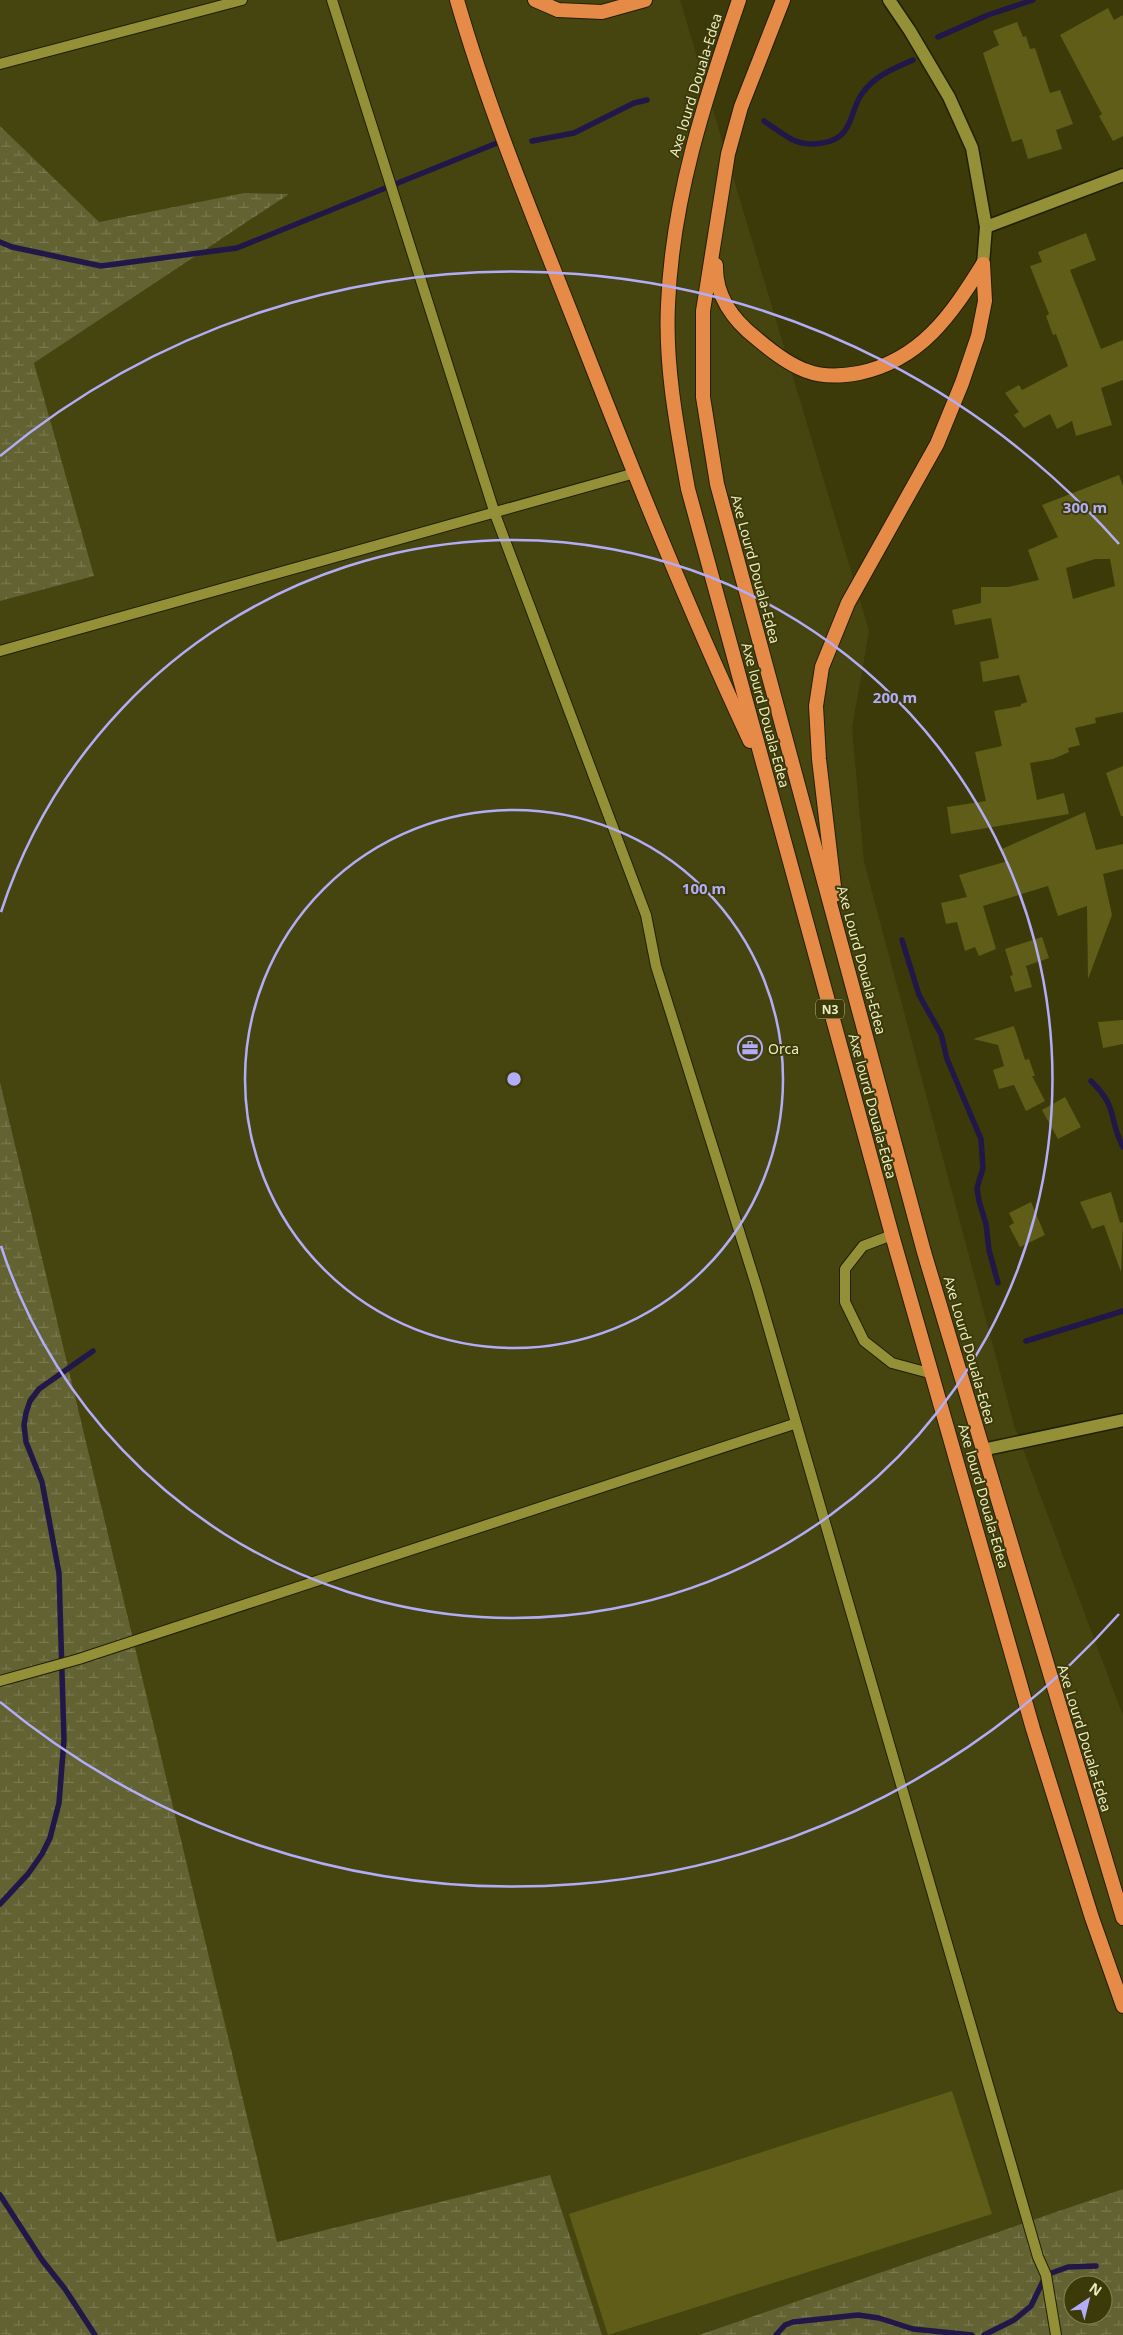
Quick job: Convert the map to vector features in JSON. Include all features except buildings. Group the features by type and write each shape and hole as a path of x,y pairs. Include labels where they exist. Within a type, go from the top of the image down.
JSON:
{"highway":[{"path":"457,0 494,118 635,473 700,634 766,776"},
{"path":"535,0 558,10 602,12 645,0"},
{"name":"Axe lourd Douala-Edea","path":"739,0 706,96 688,158 674,234 668,306 673,401 688,489 892,1235 934,1374 1033,1729 1092,1918 1123,2006"},
{"name":"Axe Lourd Douala-Edea","path":"783,0 741,108 728,154 703,311 703,398 717,484 924,1252 1123,1918"},
{"path":"718,212 716,278 725,304 741,327 767,348 807,371 844,376 883,368 917,348 949,315 983,264"},
{"path":"841,946 818,750 816,706 822,667 848,603 937,444 962,383 978,336 985,302 983,264"}],"street":[{"path":"889,0 910,31 949,97 972,148 986,227 983,264"},
{"path":"986,227 1123,175"},
{"path":"982,1450 1123,1420"}],"lane":[{"path":"0,64 242,0"},
{"path":"332,0 495,514 646,915 656,966 757,1288 794,1424 1038,2258 1046,2276 1056,2335"},
{"path":"0,651 495,514 635,473"},
{"path":"892,1235 863,1246 845,1269 845,1302 864,1341 892,1363 934,1374"},
{"path":"0,1682 79,1659 794,1424"}],"shaded area":[{"path":"0,0 680,0 869,631 852,728 864,862 1014,1425 1123,1716 1123,2189 699,2335 602,2335 549,2175 277,2243 0,1082 0,601 94,576 34,363 288,194 244,193 98,222 0,126"}],"green space":[{"path":"0,126 99,222 244,193 289,194 34,363 94,576 0,601"},
{"path":"0,1082 277,2242 550,2175 602,2335 0,2335"},
{"path":"1123,2189 1123,2335 699,2335"}],"waterway":[{"path":"938,37 988,15 1033,0"},
{"path":"764,121 786,136 799,142 814,144 829,141 842,134 846,129 858,100 869,85 886,72 913,60"},
{"path":"532,141 574,133 634,103 647,100"},
{"path":"0,242 12,247 101,266 237,248 497,143"},
{"path":"902,940 919,995 941,1034 947,1059 981,1139 983,1168 977,1188 986,1224 989,1250 998,1283"},
{"path":"1091,1081 1106,1099 1123,1147"},
{"path":"1026,1341 1123,1311"},
{"path":"0,1904 28,1874 42,1854 50,1838 59,1803 64,1740 59,1573 42,1482 26,1442 24,1425 26,1413 30,1401 39,1389 93,1351"},
{"path":"0,2195 42,2260 65,2289 95,2335"},
{"path":"984,2335 1014,2320 1031,2306 1046,2275 1068,2267 1096,2266"},
{"path":"776,2335 785,2325 793,2322 858,2315 879,2318 913,2329 972,2335"}],"place":[{"name":"Orca","path":"750,1048"}]}
